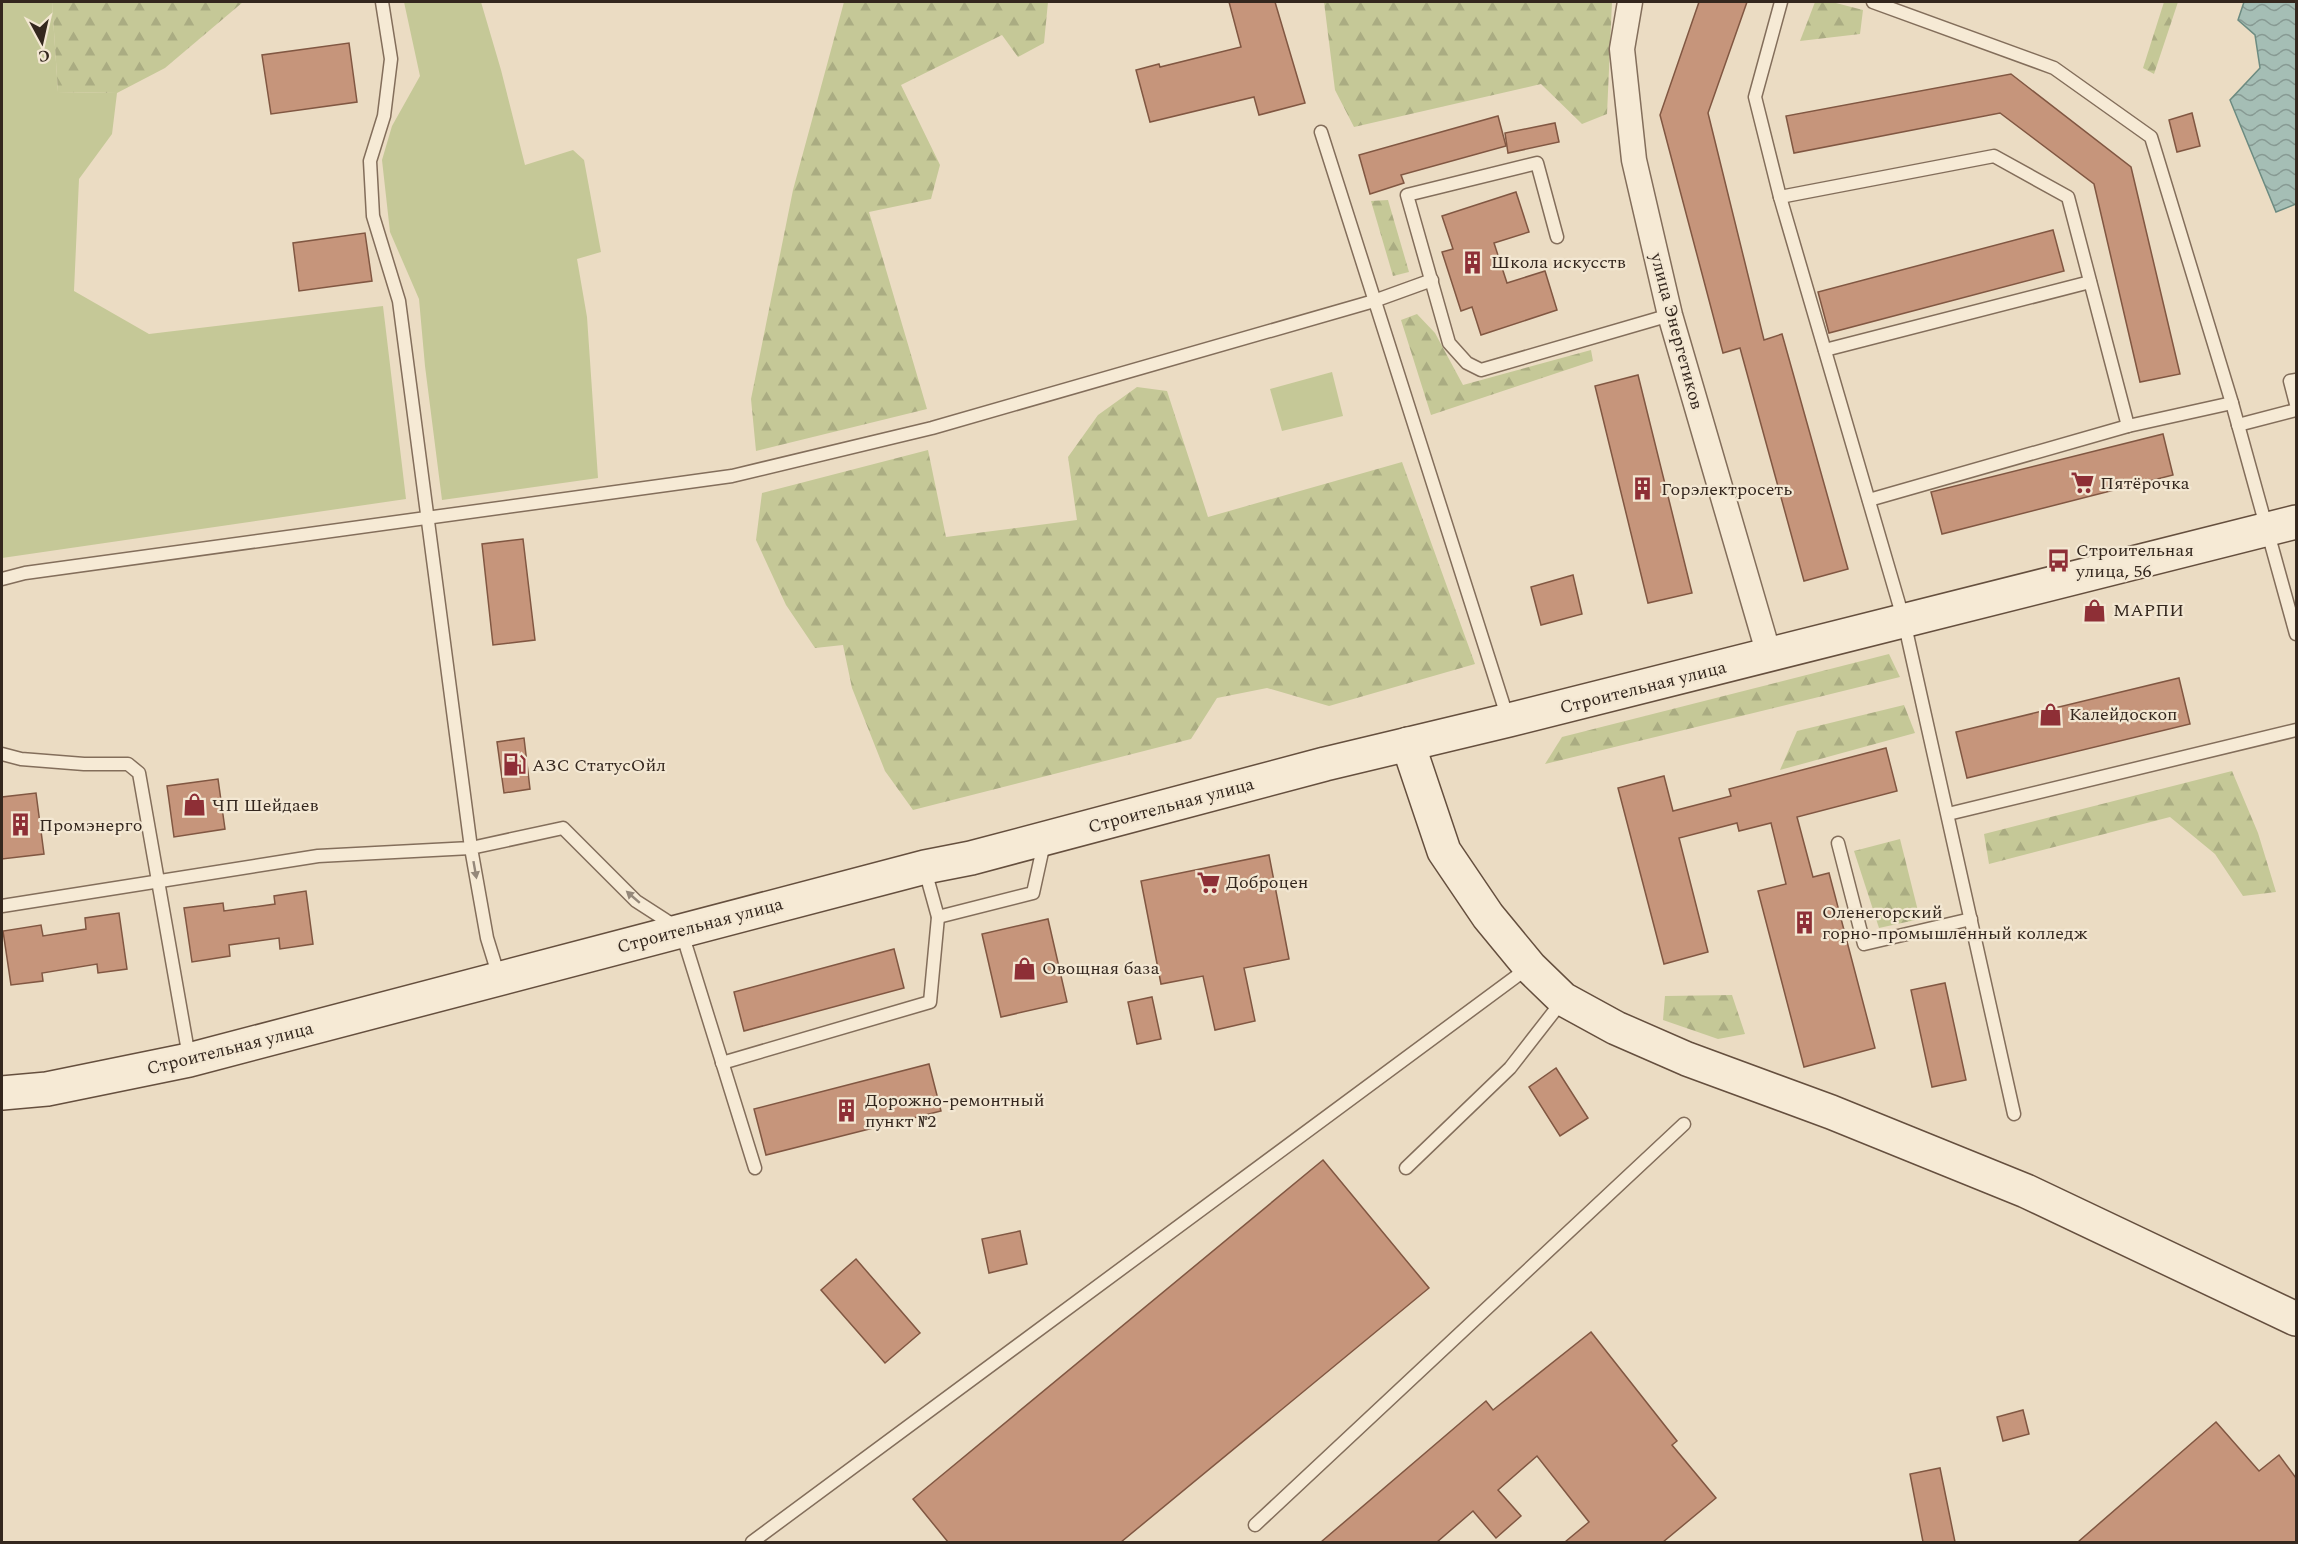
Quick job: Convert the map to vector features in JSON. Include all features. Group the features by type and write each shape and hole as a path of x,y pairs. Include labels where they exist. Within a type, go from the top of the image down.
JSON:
{"street":[{"name":"улица Энергетиков","path":"1629,2 1622,49 1634,160 1670,315 1769,655"},
{"name":"Строительная улица","path":"2,1093 46,1089 189,1060 925,867 972,858 1408,744 2282,526"},
{"path":"1408,744 1444,850 1488,916 1530,967 1563,999 1616,1028 1687,1059 1831,1112 2026,1191 2296,1319"}],"lane":[{"path":"382,2 391,59 384,116 370,161 373,216 399,301 471,848 487,938 500,978"},
{"path":"1781,2 1755,97 1780,197 1904,621 2013,1114"},
{"path":"1873,2 2054,68 2151,136 2238,424 2282,526 2296,634"},
{"path":"1321,132 1509,720"},
{"path":"1780,197 1994,156 2068,197 2128,426"},
{"path":"1557,237 1537,163 1407,195 1449,343 1467,363 1481,370 1670,315"},
{"path":"2,579 25,573 732,476 932,428 1374,301 1432,280"},
{"path":"1825,350 2090,282"},
{"path":"2296,380 2290,381 2296,404"},
{"path":"1869,500 2128,426 2232,403"},
{"path":"2238,424 2296,410"},
{"path":"1948,814 2296,730"},
{"path":"2,754 21,759 84,764 128,764 140,773 189,1060"},
{"path":"2,906 318,856 471,848 563,828 636,901 681,930 754,1168"},
{"path":"938,917 1033,893 1045,839"},
{"path":"1838,843 1864,944 1971,919"},
{"path":"722,1063 930,1002 938,917 925,867"},
{"path":"752,1542 1530,967"},
{"path":"1406,1168 1510,1068 1563,999"},
{"path":"1255,1525 1684,1124"}],"green space":[{"path":"2,2 52,2 58,92 117,93 112,134 79,179 74,291 149,334 383,306 406,499 2,558"},
{"path":"52,2 243,2 165,68 117,93 58,92"},
{"path":"404,2 481,2 525,165 573,150 584,160 601,252 577,259 587,317 598,478 442,500 419,299 390,232 382,160 392,126 420,76"},
{"path":"844,2 1048,2 1044,43 1018,57 1002,35 901,85 940,165 931,199 869,212 927,409 756,451 751,399 793,190"},
{"path":"1324,2 1612,2 1607,114 1582,124 1541,84 1354,127 1335,90"},
{"path":"1815,2 1832,2 1863,10 1860,34 1800,41"},
{"path":"2164,2 2178,2 2154,74 2143,68"},
{"path":"1388,200 1409,272 1393,276 1371,201"},
{"path":"1417,314 1435,333 1463,385 1591,350 1593,361 1431,415 1401,320"},
{"path":"1332,372 1343,416 1282,431 1270,389"},
{"path":"1137,387 1167,391 1208,517 1402,462 1475,664 1329,706 1267,688 1217,698 1191,739 913,810 885,771 852,688 843,645 815,648 786,605 756,540 762,493 928,450 946,537 1077,520 1068,457 1098,415"},
{"path":"1889,654 1900,677 1545,764 1562,737"},
{"path":"1904,705 1915,733 1780,770 1797,731"},
{"path":"2232,771 2258,833 2276,892 2243,896 2215,854 2170,817 1989,864 1984,834"},
{"path":"1900,839 1920,919 1879,928 1854,851"},
{"path":"1732,995 1745,1034 1718,1039 1663,1020 1665,996"}],"water":[{"path":"2244,2 2296,2 2296,204 2276,212 2230,100 2260,68 2255,35 2238,20"}],"building":[{"path":"1229,2 1275,2 1305,103 1259,115 1254,97 1150,122 1136,70 1159,64 1160,67 1241,47"},
{"path":"1699,2 1747,2 1708,113 1764,340 1782,334 1848,569 1804,581 1740,348 1723,353 1660,115"},
{"path":"349,43 357,102 271,114 262,55"},
{"path":"2011,74 2131,167 2180,374 2140,382 2094,184 2000,113 1794,153 1786,116"},
{"path":"2192,113 2200,146 2177,152 2169,120"},
{"path":"1498,116 1506,146 1401,175 1404,183 1370,194 1359,155"},
{"path":"1555,123 1559,142 1508,153 1505,133"},
{"name":"Школа искусств","path":"1516,192 1529,232 1494,243 1507,283 1545,271 1557,310 1481,335 1472,307 1461,311 1442,252 1453,249 1442,216"},
{"path":"2053,230 2064,271 1829,333 1818,292"},
{"path":"365,233 372,281 299,291 293,243"},
{"name":"Горэлектросеть","path":"1638,375 1692,593 1648,603 1595,386"},
{"path":"2163,434 2173,475 1942,534 1931,492"},
{"path":"523,539 535,640 493,645 482,544"},
{"path":"1573,575 1582,614 1541,625 1531,587"},
{"path":"2179,678 2190,724 1967,778 1956,732"},
{"name":"АЗС СтатусОйл","path":"524,738 530,789 504,793 497,742"},
{"name":"Оленегорский горно-промышленный колледж","path":"1886,748 1897,791 1797,817 1813,877 1829,873 1875,1048 1804,1067 1758,891 1786,884 1771,823 1739,831 1737,823 1679,838 1708,952 1664,964 1618,788 1664,776 1673,811 1731,796 1729,789"},
{"path":"218,779 225,829 174,837 167,786"},
{"name":"Промэнерго","path":"36,793 44,854 2,859 2,797"},
{"path":"1269,855 1289,959 1244,968 1255,1021 1215,1030 1203,976 1161,984 1141,881"},
{"path":"306,891 313,944 280,949 279,938 229,945 230,956 192,962 184,908 223,903 224,911 275,904 274,896"},
{"path":"119,913 127,969 98,973 97,964 42,973 43,981 11,985 3,931 41,925 43,936 86,929 85,918"},
{"name":"Овощная база","path":"1048,919 1067,1002 1001,1017 982,934"},
{"path":"894,949 904,988 744,1031 734,992"},
{"path":"1945,983 1966,1080 1932,1087 1911,990"},
{"path":"1152,997 1161,1039 1137,1044 1128,1002"},
{"name":"Дорожно-ремонтный пункт №2","path":"929,1064 941,1111 766,1155 754,1109"},
{"path":"1556,1068 1588,1118 1560,1136 1529,1087"},
{"path":"1323,1160 1429,1288 1121,1542 948,1542 913,1499"},
{"path":"1020,1231 1027,1264 989,1273 982,1239"},
{"path":"856,1259 920,1333 885,1363 821,1290"},
{"path":"1591,1332 1677,1441 1672,1445 1716,1498 1663,1542 1565,1542 1589,1522 1537,1456 1498,1490 1521,1516 1496,1538 1473,1511 1437,1542 1321,1542 1486,1401 1493,1410"},
{"path":"2023,1410 2029,1434 2003,1441 1997,1417"},
{"path":"2216,1422 2259,1471 2279,1455 2296,1478 2296,1542 2078,1542"},
{"path":"1940,1468 1955,1542 1923,1542 1910,1474"}],"place":[{"name":"Школа искусств","path":"1473,262"},
{"name":"Пятёрочка","path":"2082,483"},
{"name":"Горэлектросеть","path":"1643,489"},
{"name":"Строительная улица, 56","path":"2058,560"},
{"name":"МАРПИ","path":"2095,610"},
{"name":"Калейдоскоп","path":"2051,714"},
{"name":"АЗС СтатусОйл","path":"514,765"},
{"name":"ЧП Шейдаев","path":"194,805"},
{"name":"Промэнерго","path":"21,825"},
{"name":"Доброцен","path":"1208,882"},
{"name":"Оленегорский горно-промышленный колледж","path":"1804,922"},
{"name":"Овощная база","path":"1024,968"},
{"name":"Дорожно-ремонтный пункт №2","path":"847,1110"}]}
